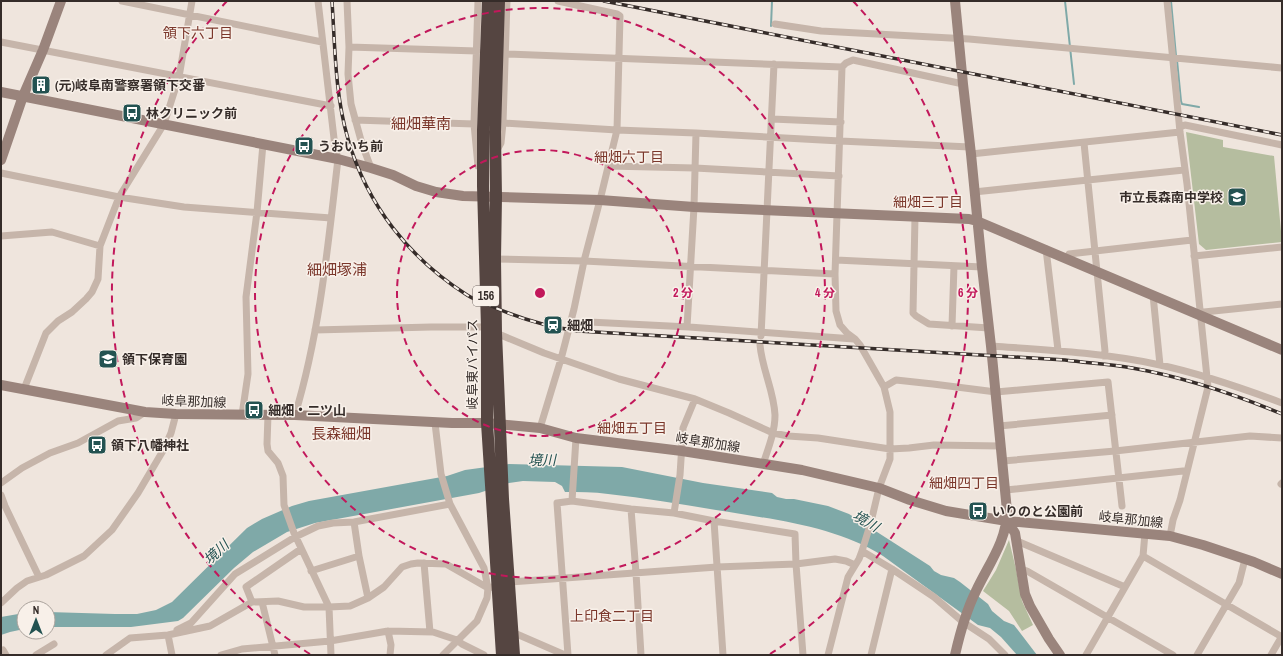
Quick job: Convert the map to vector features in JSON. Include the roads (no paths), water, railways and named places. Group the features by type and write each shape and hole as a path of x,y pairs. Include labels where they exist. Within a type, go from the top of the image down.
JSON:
{"highway":[{"name":"岐阜東バイパス","path":"488,1 489,127 487,193 491,330 502,459 492,587 502,655"},
{"name":"岐阜東バイパス","path":"499,1 489,127 495,154 487,193 494,259 487,423 489,462 498,504 510,582 514,655"}],"street":[{"path":"1,160 23,96 43,50 61,1"},
{"path":"122,1 322,42"},
{"path":"24,389 46,333 58,321 72,312 86,299 92,292 98,279 100,246 119,197 164,124 179,77 192,1"},
{"path":"295,415 302,397 315,330 338,159 335,147 318,1"},
{"path":"347,1 349,47 348,74 350,96 355,120 371,168"},
{"path":"478,1 477,51 489,127"},
{"path":"489,127 505,54 508,1"},
{"path":"540,428 561,359 574,309 584,261 617,130 620,16 558,1"},
{"path":"955,1 1006,490 1007,521 996,554 976,590 964,620 955,655"},
{"path":"1167,1 1208,387 1170,536"},
{"path":"775,24 821,31 959,39 1282,68"},
{"path":"1,42 331,106"},
{"path":"349,47 477,51"},
{"path":"505,54 842,67"},
{"path":"828,655 848,577 862,550 871,522 879,488 890,459 890,412 884,387 860,345 855,339 846,333 840,325 836,311 835,274 842,67 846,63 853,60 963,84"},
{"path":"761,334 774,64"},
{"path":"1,92 338,159 393,175 416,186 463,196 487,193 694,207 977,221 1282,350"},
{"path":"772,119 841,122"},
{"path":"355,120 489,127 696,133 971,150 1084,143 1180,130 1185,125 1282,145"},
{"path":"687,327 694,207 696,133"},
{"path":"1084,143 1105,352 1104,356"},
{"path":"242,415 248,374 246,297 263,144"},
{"path":"608,166 695,168 839,176"},
{"path":"974,192 1184,170"},
{"path":"1,173 119,197 184,207 331,218"},
{"path":"915,217 913,313 929,324 989,328"},
{"path":"1,236 52,232 100,246"},
{"path":"1067,258 1069,254 1192,240"},
{"path":"1194,256 1282,247"},
{"path":"1046,249 1058,350"},
{"path":"494,259 584,261 835,274"},
{"path":"836,260 982,267"},
{"path":"952,326 954,266"},
{"path":"1153,295 1160,365"},
{"path":"1200,315 1204,312 1282,304"},
{"path":"589,322 687,327 761,334 855,339"},
{"path":"315,330 431,327 491,330 561,359 635,385 695,399 773,433 890,449 934,445 1001,446"},
{"path":"760,345 771,389 775,416 773,433 763,464"},
{"path":"991,346 1058,350 1160,365 1234,385 1282,403"},
{"path":"884,387 896,380 996,392 1108,382 1122,506"},
{"name":"岐阜那加線","path":"1,385 145,412 176,414 295,415 436,423 487,423 540,428 576,438 682,451 802,470 879,488 910,500 946,511 1007,521 1170,536 1245,559 1282,574"},
{"path":"674,513 680,475 683,428 695,399"},
{"path":"1,483 22,468 50,453 78,443 118,421 136,418 145,412"},
{"path":"1,603 27,581 46,575 84,556 112,530 138,493 164,449 171,433 176,414"},
{"path":"268,415 268,451 278,463 283,476 284,505 294,535 328,607 331,655"},
{"path":"999,426 1112,415"},
{"path":"436,423 441,474 450,503 484,568 492,587"},
{"path":"1003,461 1115,451 1250,436 1282,438"},
{"path":"572,501 576,438"},
{"path":"1006,490 1187,472"},
{"path":"1,495 4,506 39,577"},
{"path":"512,632 566,655 557,503 572,501 674,513 795,534 803,655"},
{"path":"168,635 191,623 235,574 294,535 318,526 333,523 354,522 450,503"},
{"path":"631,509 641,655"},
{"path":"714,521 723,655"},
{"path":"1007,521 1015,533 1017,541 1025,594 1030,606 1060,655"},
{"path":"354,522 359,556 368,598"},
{"path":"1086,655 1143,556 1145,533"},
{"path":"1017,541 1125,587"},
{"path":"252,602 246,587 301,549"},
{"path":"862,550 934,597 989,639 1006,655"},
{"path":"311,571 359,556"},
{"path":"1143,556 1282,636 1271,655"},
{"path":"510,582 717,567 796,564 835,559 846,561 855,565"},
{"path":"1197,655 1239,583 1245,559"},
{"path":"424,563 430,632"},
{"path":"106,655 130,638 168,635 210,626 252,602 278,601 304,607 350,606 368,598 384,586 402,567 411,564 446,564 492,587"},
{"path":"871,655 892,569"},
{"path":"1021,569 1027,571 1173,655"},
{"path":"444,655 477,621 492,587"},
{"path":"262,602 275,655"},
{"path":"388,631 391,645 390,655"},
{"path":"221,655 273,646 330,641 388,631 430,632 457,640 484,655"},
{"path":"168,635 172,655"},
{"path":"36,655 54,644"}],"water":[{"path":"509,464 622,467 703,483 772,493 777,497 828,506 849,514 930,566 934,571 941,575 954,578 960,582 988,604 992,611 1004,621 1014,625 1037,655 1017,655 1001,637 990,628 978,625 883,556 845,537 802,525 781,521 635,497 597,493 565,492 562,486 555,482 523,481 509,483 479,493 315,523 287,532 253,552 178,621 131,627 56,627 56,612 137,614 156,610 172,602 247,528 262,519 292,506 309,501 447,476 465,470"},
{"path":"16,614 16,631 1,635 1,617"}],"waterway":[{"path":"771,26 772,1"},
{"path":"1065,1 1074,84"},
{"path":"1171,1 1176,56"},
{"path":"1177,60 1182,104 1199,107"}],"railway":[{"path":"332,1 336,71 340,105 348,139 366,186 393,228 409,247 446,280 467,295 477,300 533,321 578,331 1065,360 1124,367 1190,381 1282,414"},
{"path":"604,1 1282,135"}],"place":[{"name":"(元)岐阜南警察署領下交番","path":"41,85"},
{"name":"林クリニック前","path":"132,113"},
{"name":"うおいち前","path":"304,146"},
{"name":"市立長森南中学校","path":"1237,197"},
{"name":"細畑","path":"553,325"},
{"name":"領下保育園","path":"108,359"},
{"name":"細畑・二ツ山","path":"254,410"},
{"name":"領下八幡神社","path":"97,445"},
{"name":"いりのと公園前","path":"978,511"}],"district":[{"name":"領下六丁目","path":"198,33"},
{"name":"細畑華南","path":"421,124"},
{"name":"細畑六丁目","path":"629,157"},
{"name":"細畑三丁目","path":"928,202"},
{"name":"細畑塚浦","path":"337,270"},
{"name":"細畑五丁目","path":"632,428"},
{"name":"長森細畑","path":"341,434"},
{"name":"細畑四丁目","path":"964,483"},
{"name":"上印食二丁目","path":"612,616"}],"water label":[{"name":"境川","path":"542,460"},
{"name":"境川","path":"866,521"},
{"name":"境川","path":"216,552"}]}
